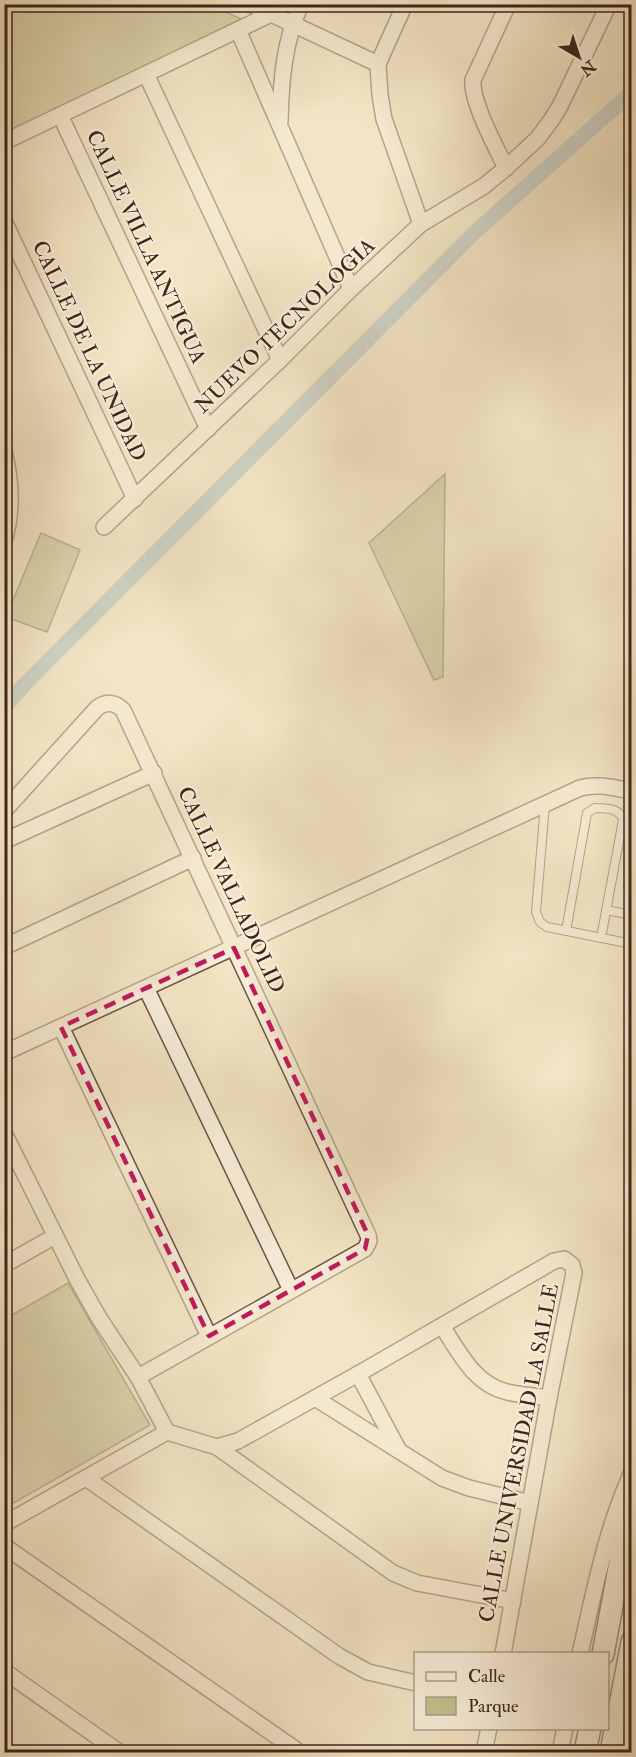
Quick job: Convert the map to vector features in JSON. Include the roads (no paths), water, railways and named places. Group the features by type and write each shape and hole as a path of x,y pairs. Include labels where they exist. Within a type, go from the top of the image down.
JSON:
{"main road":[{"path":"603,1652 632,1498"},
{"path":"611,1752 632,1642"},
{"path":"585,1752 590,1730"}],"street":[{"path":"250,4 378,64"},
{"path":"280,127 281,87 292,24 302,4"},
{"path":"405,4 378,64 380,95 384,119 421,224"},
{"path":"506,168 475,99 472,86 508,4"},
{"name":"NUEVO TECNOLOGIA","path":"104,527 421,224 484,186 538,138 552,119 609,4"},
{"path":"4,142 271,14"},
{"path":"238,30 351,289"},
{"path":"146,74 280,360"},
{"name":"CALLE VILLA ANTIGUA","path":"60,115 208,429"},
{"name":"CALLE DE LA UNIDAD","path":"4,221 135,499"},
{"path":"4,452 8,467 8,501 4,541"},
{"name":"CALLE VALLADOLID","path":"4,811 97,708 106,703 117,705 123,710 368,1235 369,1241 365,1249 291,1290"},
{"path":"4,841 153,773"},
{"path":"4,1053 588,786 605,786 632,791"},
{"path":"4,947 193,858"},
{"path":"138,1377 291,1290 146,988"},
{"path":"62,1027 210,1336"},
{"path":"4,1133 10,1158 99,1318 138,1377 167,1432 218,1447 393,1573 417,1582 513,1601"},
{"path":"4,1265 55,1236"},
{"name":"CALLE UNIVERSIDAD LA SALLE","path":"442,1326 554,1261 564,1259 572,1265 574,1273 503,1652"},
{"path":"218,1447 246,1437 442,1326 467,1364 484,1381 505,1392 549,1398"},
{"path":"358,1374 399,1452"},
{"path":"315,1398 429,1471 469,1488 530,1503"},
{"path":"4,1524 167,1432"},
{"path":"580,1652 604,1549 619,1502 632,1472"},
{"path":"86,1478 339,1656 368,1672 414,1683"},
{"path":"4,1546 299,1752"},
{"path":"4,1671 119,1752"},
{"path":"484,1752 489,1730"},
{"path":"560,1752 565,1730"}],"lane":[{"path":"545,804 536,912 538,918 547,927 632,944"},
{"path":"566,931 587,813 595,808 616,810 622,816 622,820 601,938"},
{"path":"606,910 632,915"}],"waterway":[{"path":"4,708 23,686 474,233 632,92"}]}
